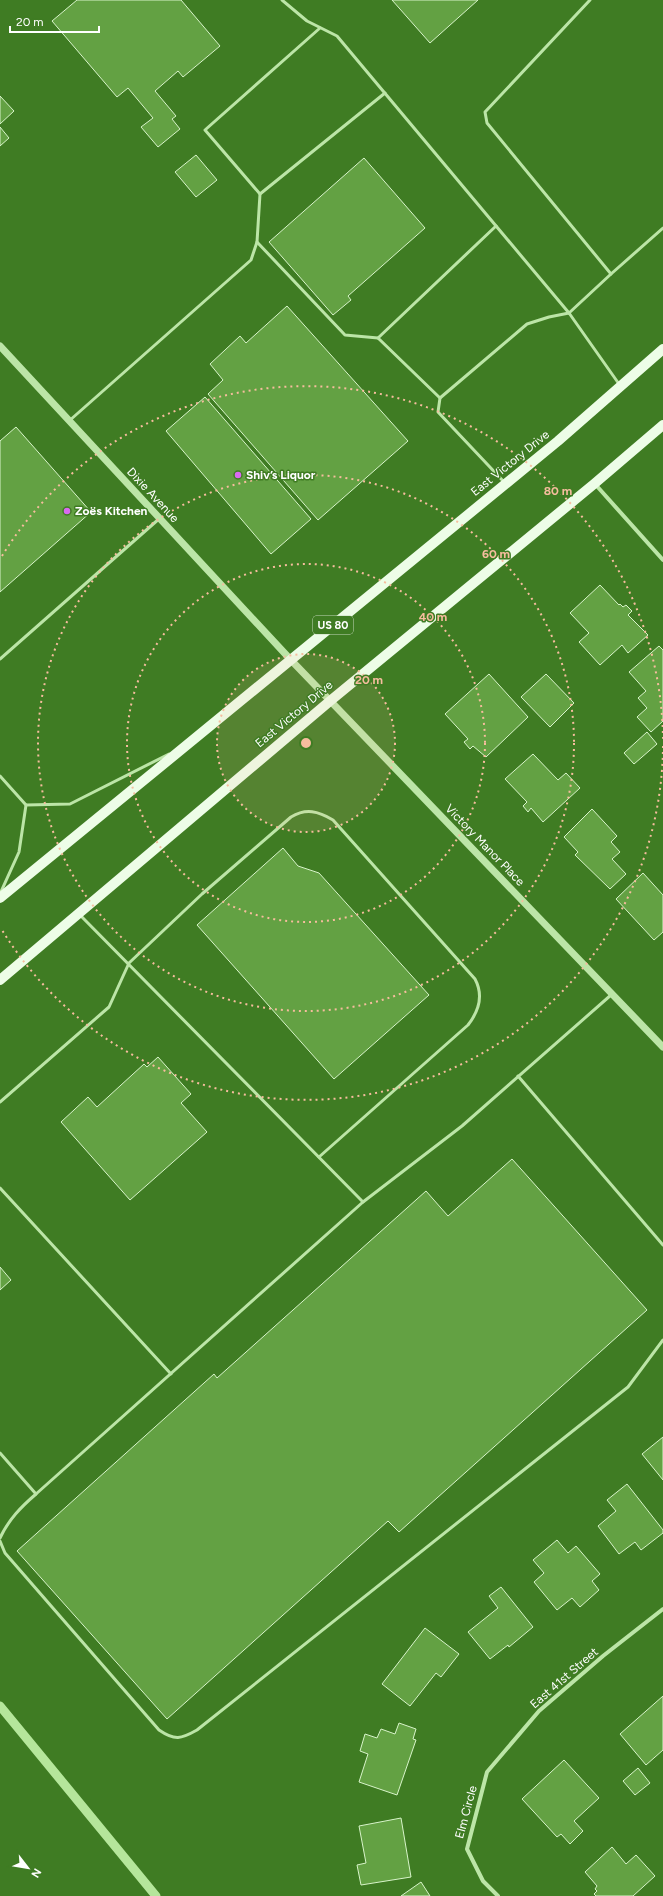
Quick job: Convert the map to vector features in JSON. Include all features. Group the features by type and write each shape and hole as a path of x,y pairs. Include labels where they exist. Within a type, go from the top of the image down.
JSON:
{"main road":[{"name":"East Victory Drive","path":"0,898 558,441 663,349"},
{"name":"East Victory Drive","path":"0,980 330,701 594,484 663,425"}],"street":[{"name":"Dixie Avenue","path":"0,346 290,659"},
{"path":"594,484 663,560"},
{"name":"Victory Manor Place","path":"290,659 663,1047"},
{"name":"East 41st Street","path":"487,1772 539,1711 603,1656 663,1609"},
{"name":"Elm Circle","path":"487,1772 467,1849 483,1881 498,1896"}],"lane":[{"path":"282,0 307,21 337,36 569,313 620,386"},
{"path":"590,0 485,112 487,123 611,274"},
{"path":"69,421 251,260 257,242 260,194 205,130 320,28"},
{"path":"260,194 385,93"},
{"path":"378,338 496,226"},
{"path":"506,484 438,412 440,398 527,324 569,313 663,228"},
{"path":"257,242 345,335 378,338 440,398"},
{"path":"0,659 160,518"},
{"path":"0,776 26,805 70,804 183,747"},
{"path":"0,894 19,852 26,805"},
{"path":"0,1102 109,1007 128,963 202,894 291,817 307,810 324,814 333,820 475,979 480,994 476,1015 468,1026 319,1157"},
{"path":"78,913 363,1202"},
{"path":"612,993 462,1126 363,1202 17,1510 5,1527 0,1539 5,1553 159,1730 171,1738 185,1737 204,1725 628,1387 663,1340"},
{"path":"518,1076 663,1245"},
{"path":"0,1188 171,1374"},
{"path":"0,1452 36,1494"}],"building":[{"path":"77,0 181,0 220,46 183,77 178,71 155,91 176,116 172,119 180,129 158,147 141,127 153,118 128,88 117,97 52,21"},
{"path":"392,0 478,0 430,43"},
{"path":"0,96 14,111 0,124"},
{"path":"0,127 9,138 0,146"},
{"path":"196,155 217,180 196,197 175,172"},
{"path":"364,158 425,228 348,296 351,300 333,315 269,242"},
{"path":"287,306 408,441 318,520 208,394 223,380 210,364 240,336 246,343"},
{"name":"Shiv’s Liquor","path":"205,397 311,519 271,554 166,431"},
{"path":"16,427 91,512 0,592 0,441"},
{"path":"600,585 619,605 620,604 623,607 626,605 632,611 628,615 648,635 628,653 622,645 600,665 579,642 589,633 570,613"},
{"path":"659,646 663,650 663,721 651,732 637,717 647,708 638,698 646,691 629,672"},
{"path":"489,674 528,717 486,757 473,746 470,749 464,742 468,739 445,714"},
{"path":"546,674 574,703 550,727 521,697"},
{"path":"647,732 657,744 634,764 624,753"},
{"path":"533,754 558,780 566,773 580,788 543,822 531,808 528,812 523,806 527,802 505,779"},
{"path":"592,809 617,836 611,842 620,852 612,859 626,874 610,889 575,855 578,852 564,837"},
{"path":"283,848 298,866 319,873 429,995 334,1079 197,925"},
{"path":"643,873 663,895 663,932 654,940 616,899"},
{"path":"158,1057 191,1094 181,1103 207,1132 130,1200 61,1122 88,1097 97,1107 144,1064 147,1067"},
{"path":"512,1159 647,1310 399,1532 388,1521 167,1719 17,1551 214,1374 217,1378 426,1191 448,1216"},
{"path":"0,1267 11,1280 0,1290"},
{"path":"663,1437 663,1480 642,1454"},
{"path":"627,1484 663,1530 663,1533 641,1550 635,1542 619,1554 598,1526 616,1511 607,1500"},
{"path":"557,1540 568,1553 576,1546 600,1574 592,1581 599,1590 580,1607 572,1598 557,1610 534,1582 544,1573 533,1560"},
{"path":"501,1587 533,1627 509,1647 508,1645 490,1659 468,1632 498,1608 489,1596"},
{"path":"425,1628 459,1654 441,1677 436,1673 410,1706 382,1684"},
{"path":"663,1696 663,1750 646,1765 620,1734"},
{"path":"399,1723 416,1729 413,1739 416,1740 397,1795 359,1782 368,1754 360,1751 365,1734 377,1738 381,1729 395,1734"},
{"path":"564,1760 599,1798 574,1821 583,1831 570,1844 561,1834 557,1837 522,1799"},
{"path":"638,1768 650,1783 635,1795 623,1781"},
{"path":"401,1818 411,1877 361,1885 357,1865 366,1863 359,1826"},
{"path":"612,1847 626,1864 636,1855 655,1876 633,1896 596,1896 594,1894 597,1891 595,1889 597,1886 585,1872"},
{"path":"421,1882 430,1896 401,1896"}],"waterway":[{"path":"0,1706 156,1896"}],"place":[{"name":"Shiv’s Liquor","path":"238,475"},
{"name":"Zoës Kitchen","path":"67,511"}]}
